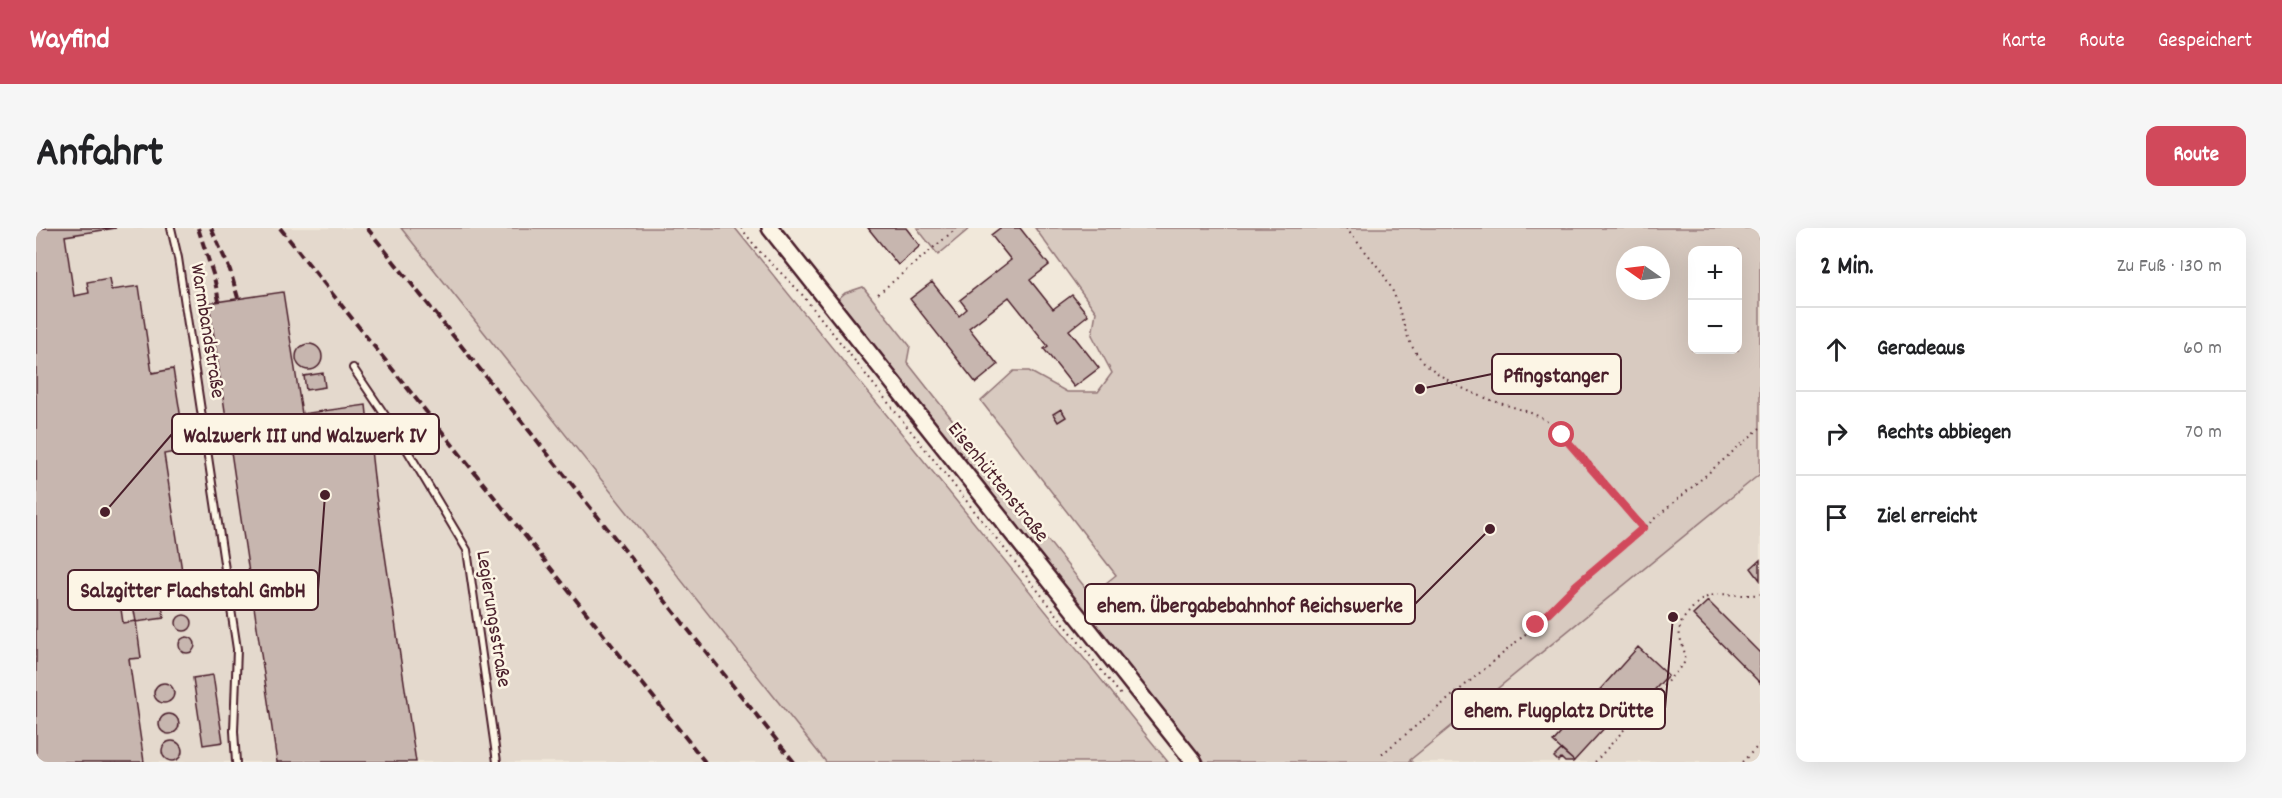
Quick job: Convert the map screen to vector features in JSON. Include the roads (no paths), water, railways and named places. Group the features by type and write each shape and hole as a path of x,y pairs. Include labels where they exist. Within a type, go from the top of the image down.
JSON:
{"street":[{"name":"Eisenhüttenstraße","path":"770,228 1194,762"}],"lane":[{"name":"Warmbandstraße","path":"171,228 178,258 237,649 234,731 236,762"},
{"name":"Legierungsstraße","path":"352,368 397,433 467,550 497,762"}],"railway":[{"path":"198,228 214,277 219,301"},
{"path":"211,228 230,270 238,298"},
{"path":"280,228 705,762"},
{"path":"367,228 794,762"}],"place":[{"name":"Pfingstanger","path":"1420,389"},
{"name":"Salzgitter Flachstahl GmbH","path":"325,495"},
{"name":"Walzwerk III und Walzwerk IV","path":"105,512"},
{"name":"ehem. Übergabebahnhof Reichswerke","path":"1490,529"},
{"name":"ehem. Flugplatz Drütte","path":"1673,617"}]}
